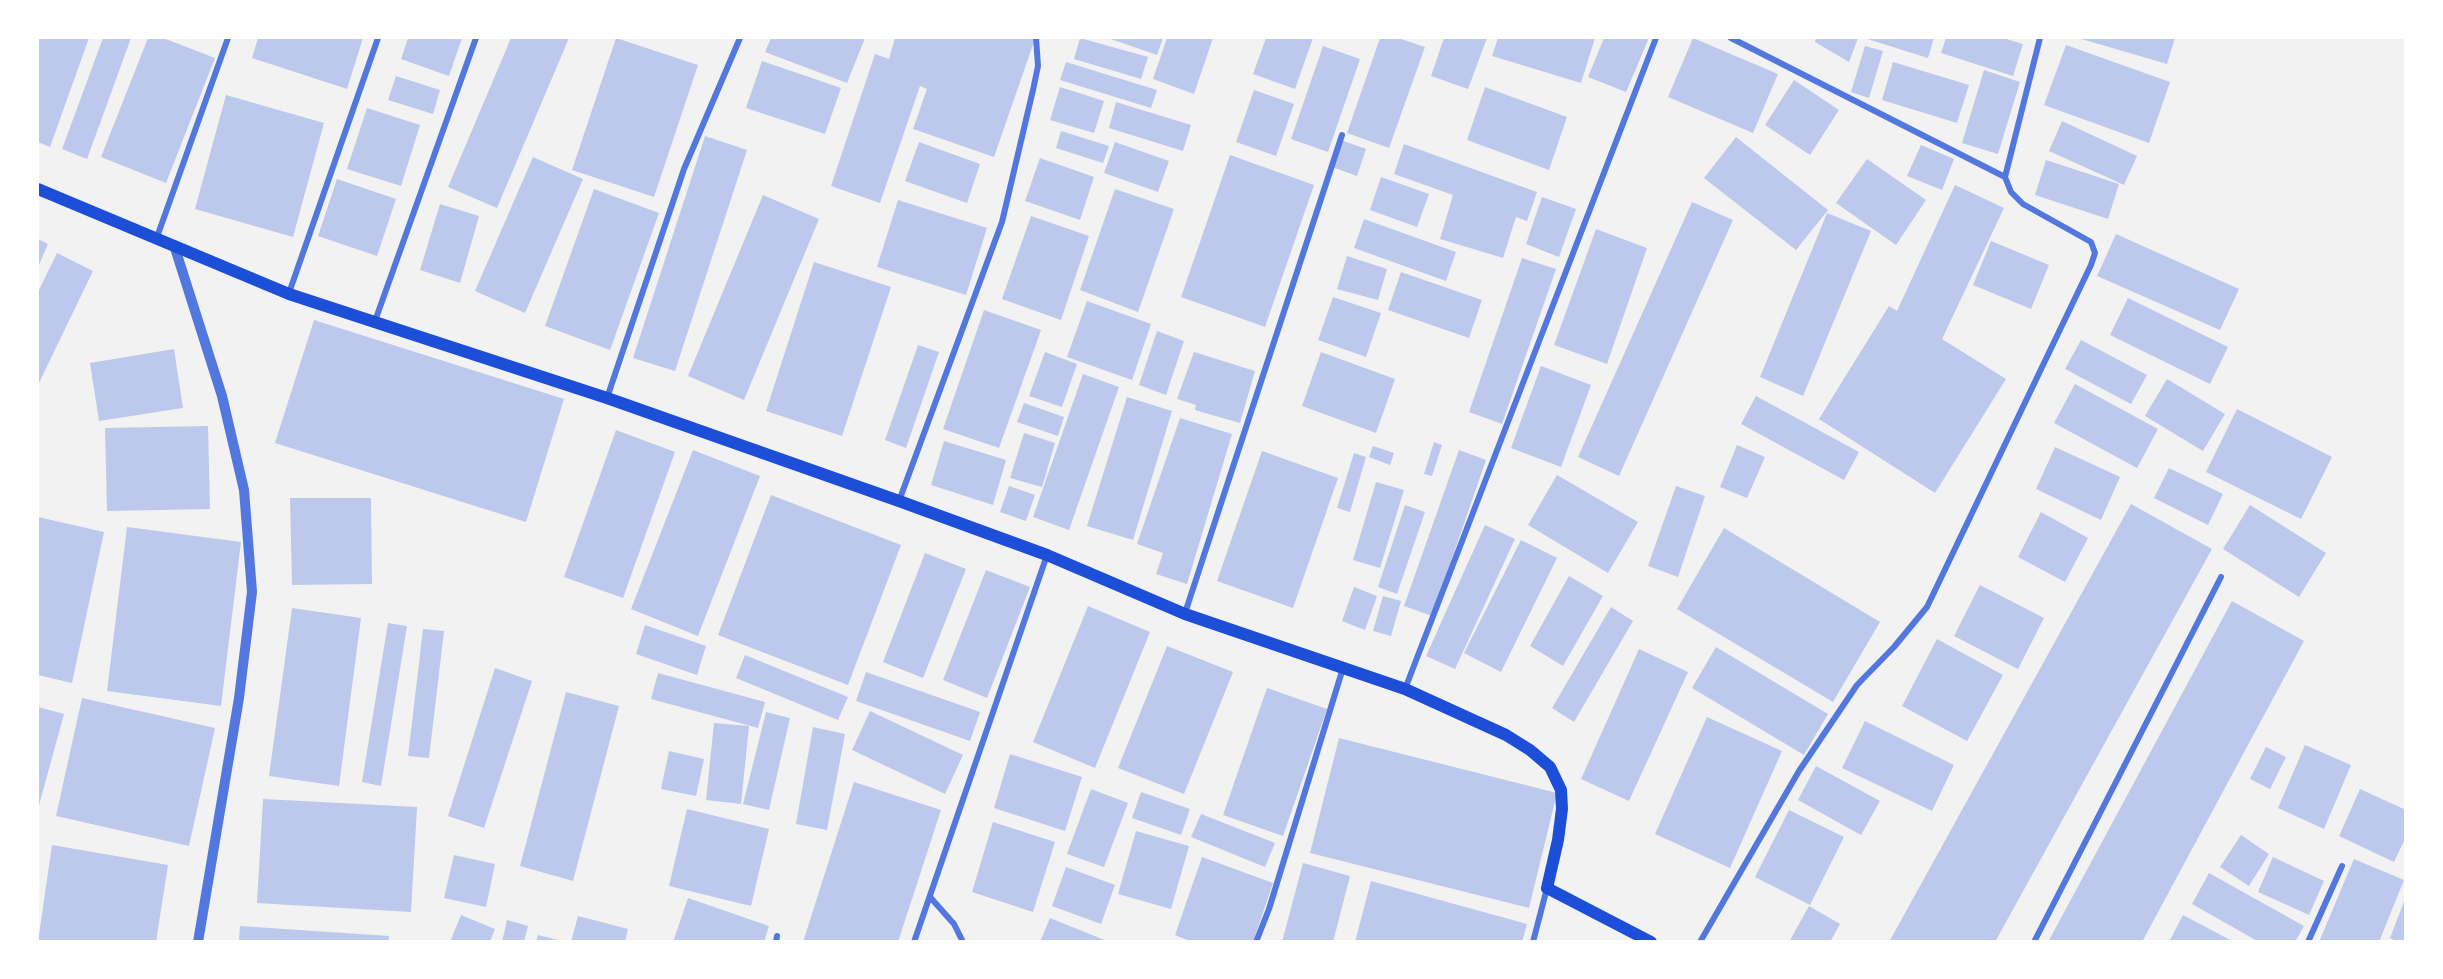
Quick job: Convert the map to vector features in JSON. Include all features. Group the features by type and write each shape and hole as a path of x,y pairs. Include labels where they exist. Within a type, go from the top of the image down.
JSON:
{"main road":[{"path":"38,189 289,294 607,398 898,501 1047,555 1185,614 1405,689 1506,735 1530,750 1550,767 1561,790 1562,810 1558,840 1547,888 1651,942"}],"street":[{"path":"157,237 228,38"},
{"path":"289,294 378,38"},
{"path":"375,321 477,38"},
{"path":"607,398 684,169 740,38"},
{"path":"898,501 1002,222 1038,66 1036,38"},
{"path":"1405,689 1656,38"},
{"path":"1731,38 2005,177"},
{"path":"1700,942 1798,771 1857,685 1894,647 1927,607 2091,265 2095,253 2094,244 2023,204 2011,192 2005,177 2040,38"},
{"path":"1185,614 1342,135"},
{"path":"174,245 222,396 244,490 252,592 239,698 198,942"},
{"path":"914,942 1047,555"},
{"path":"2034,942 2221,577"},
{"path":"1256,942 1269,909 1343,667"},
{"path":"2308,942 2343,866"},
{"path":"1533,942 1547,888"},
{"path":"930,897 954,924 963,942"}],"building":[{"path":"38,38 89,38 50,147 38,142"},
{"path":"103,38 131,38 87,159 62,149"},
{"path":"148,38 163,38 215,58 166,183 101,157"},
{"path":"258,38 363,38 347,89 252,58"},
{"path":"408,38 462,38 449,76 401,59"},
{"path":"511,38 569,38 497,208 448,187"},
{"path":"616,38 698,65 654,197 572,170"},
{"path":"771,38 865,38 847,83 765,52"},
{"path":"895,38 1035,39 994,157 913,129 927,89 920,86 880,203 831,186 875,54 889,59"},
{"path":"1080,38 1148,57 1141,79 1074,59"},
{"path":"1108,38 1163,38 1157,55"},
{"path":"1167,38 1213,38 1194,94 1153,79"},
{"path":"1266,38 1313,38 1295,89 1253,74"},
{"path":"1380,38 1398,38 1425,47 1389,148 1347,133"},
{"path":"1444,38 1487,38 1468,89 1431,76"},
{"path":"1498,38 1595,38 1581,83 1492,56"},
{"path":"1604,38 1649,38 1626,92 1588,77"},
{"path":"1693,38 1778,74 1753,133 1668,97"},
{"path":"1816,38 1858,38 1849,62 1815,42"},
{"path":"1864,38 1934,38 1928,58"},
{"path":"1946,38 2003,38 2023,44 2013,76 1941,53"},
{"path":"2078,38 2175,38 2167,64"},
{"path":"2066,45 2170,82 2149,143 2044,105"},
{"path":"1323,46 1360,59 1328,152 1291,139"},
{"path":"1865,46 1883,51 1869,98 1851,92"},
{"path":"762,61 841,88 825,134 746,108"},
{"path":"1066,62 1157,90 1151,108 1060,80"},
{"path":"1893,62 1969,85 1957,123 1882,100"},
{"path":"1984,70 2020,82 1998,154 1962,143"},
{"path":"396,76 440,90 433,114 388,100"},
{"path":"1794,80 1839,110 1810,155 1765,125"},
{"path":"1060,87 1104,101 1094,133 1050,120"},
{"path":"1485,87 1567,117 1549,170 1467,140"},
{"path":"1254,90 1294,104 1276,156 1236,142"},
{"path":"226,95 324,123 293,237 195,209"},
{"path":"1116,102 1191,125 1183,151 1109,128"},
{"path":"367,108 420,125 401,186 347,169"},
{"path":"2062,121 2137,156 2124,185 2049,151"},
{"path":"1061,131 1109,146 1103,163 1056,148"},
{"path":"705,136 747,150 675,371 633,358"},
{"path":"1736,137 1828,210 1796,250 1704,178"},
{"path":"1341,140 1366,149 1357,176 1332,167"},
{"path":"919,142 980,164 967,203 905,181"},
{"path":"1115,142 1169,161 1158,192 1104,173"},
{"path":"1404,144 1537,192 1527,221 1516,217 1503,258 1440,239 1453,195 1394,174"},
{"path":"1921,145 1954,159 1942,190 1907,176"},
{"path":"1230,155 1314,185 1265,327 1181,297"},
{"path":"533,157 583,179 525,313 475,291"},
{"path":"1040,158 1094,177 1080,220 1025,201"},
{"path":"1867,159 1926,200 1896,245 1836,203"},
{"path":"2046,160 2119,184 2108,219 2035,195"},
{"path":"1381,177 1429,194 1417,227 1370,210"},
{"path":"337,179 396,199 377,256 318,236"},
{"path":"1955,185 2004,208 1942,339 2006,379 1935,493 1819,419 1889,306 1897,311"},
{"path":"594,189 659,213 610,350 545,326"},
{"path":"1115,189 1174,209 1138,312 1080,290"},
{"path":"763,195 819,219 744,400 688,376"},
{"path":"1542,197 1576,209 1559,257 1526,244"},
{"path":"898,200 987,228 966,295 877,267"},
{"path":"1692,202 1733,220 1619,476 1578,457"},
{"path":"440,204 479,216 460,283 420,270"},
{"path":"1827,213 1871,231 1803,396 1760,377"},
{"path":"1031,216 1089,236 1061,320 1002,299"},
{"path":"1364,219 1456,252 1446,281 1354,248"},
{"path":"1596,229 1647,248 1607,364 1554,345"},
{"path":"2116,234 2239,289 2220,330 2097,276"},
{"path":"38,239 48,244 38,267"},
{"path":"1991,241 2049,265 2031,309 1973,285"},
{"path":"57,253 93,271 38,385 38,292"},
{"path":"1347,256 1387,269 1378,300 1337,289"},
{"path":"1522,258 1556,269 1502,424 1469,412"},
{"path":"814,262 891,287 842,436 766,411"},
{"path":"1401,272 1482,300 1469,338 1388,310"},
{"path":"1333,297 1381,313 1366,357 1318,340"},
{"path":"2128,298 2228,347 2210,384 2110,335"},
{"path":"1087,301 1151,324 1132,380 1067,357"},
{"path":"984,310 1041,330 999,448 943,429"},
{"path":"314,320 564,399 526,522 275,443"},
{"path":"1157,331 1184,341 1166,395 1139,385"},
{"path":"2081,340 2147,375 2131,404 2065,369"},
{"path":"918,345 939,352 906,448 885,440"},
{"path":"174,349 183,408 99,421 90,363"},
{"path":"1045,352 1077,364 1062,407 1029,396"},
{"path":"1194,352 1255,371 1240,423 1195,410 1196,405 1177,399"},
{"path":"1321,352 1395,379 1376,433 1302,406"},
{"path":"1541,366 1591,385 1561,467 1511,448"},
{"path":"1083,374 1119,387 1069,530 1033,517"},
{"path":"2167,379 2225,414 2203,451 2145,416"},
{"path":"2075,384 2158,429 2137,468 2054,423"},
{"path":"1756,396 1859,452 1844,480 1741,424"},
{"path":"1127,397 1172,411 1133,540 1087,526"},
{"path":"1024,403 1064,417 1058,436 1017,422"},
{"path":"2237,409 2332,457 2301,519 2206,472"},
{"path":"1180,418 1232,434 1187,584 1156,574 1163,553 1137,544"},
{"path":"208,426 210,509 107,511 105,428"},
{"path":"616,430 675,452 623,598 564,577"},
{"path":"1024,433 1055,443 1042,487 1010,478"},
{"path":"944,441 1006,460 993,505 931,485"},
{"path":"1434,442 1442,445 1432,476 1424,474"},
{"path":"1737,445 1765,457 1747,498 1720,487"},
{"path":"1373,446 1394,453 1390,465 1369,457"},
{"path":"2055,447 2120,477 2101,520 2036,489"},
{"path":"693,450 760,476 698,636 631,609"},
{"path":"1459,450 1486,460 1432,616 1404,606"},
{"path":"1262,451 1338,478 1293,608 1217,581"},
{"path":"1354,453 1366,457 1350,512 1337,508"},
{"path":"2169,468 2223,494 2208,525 2154,498"},
{"path":"1557,475 1638,522 1608,573 1528,525"},
{"path":"1376,482 1404,490 1380,568 1353,560"},
{"path":"1009,486 1035,495 1026,521 1000,512"},
{"path":"1676,486 1705,496 1678,577 1648,566"},
{"path":"771,495 901,545 848,685 718,635"},
{"path":"290,498 371,498 372,584 292,585"},
{"path":"2131,504 2212,549 1995,942 1889,942"},
{"path":"1405,505 1425,512 1397,594 1378,587"},
{"path":"2250,505 2326,553 2299,597 2223,549"},
{"path":"2041,512 2088,538 2065,582 2018,557"},
{"path":"38,517 104,532 72,683 38,675"},
{"path":"1485,525 1515,539 1455,669 1426,656"},
{"path":"127,527 241,542 221,706 107,691"},
{"path":"1724,528 1880,622 1833,702 1677,609"},
{"path":"1521,540 1557,558 1501,672 1464,653"},
{"path":"925,553 966,569 923,678 883,662"},
{"path":"986,570 1030,587 987,698 943,680"},
{"path":"1569,576 1603,596 1563,666 1530,646"},
{"path":"1980,585 2044,618 2018,669 1954,636"},
{"path":"1354,587 1377,596 1365,630 1342,621"},
{"path":"1383,596 1401,601 1391,636 1373,631"},
{"path":"2232,601 2304,641 2142,942 2048,942"},
{"path":"1088,606 1150,632 1095,768 1033,742"},
{"path":"1611,607 1633,621 1574,722 1552,708"},
{"path":"292,608 361,618 339,786 269,776"},
{"path":"388,623 407,626 381,786 362,782"},
{"path":"645,625 706,646 697,675 636,654"},
{"path":"423,629 444,631 429,758 408,756"},
{"path":"1937,639 2003,675 1967,741 1902,706"},
{"path":"1167,646 1233,672 1184,794 1118,768"},
{"path":"1716,647 1828,714 1804,755 1692,688"},
{"path":"1639,649 1688,672 1629,801 1581,779"},
{"path":"745,655 848,697 838,720 736,678"},
{"path":"495,668 532,681 484,828 448,816"},
{"path":"866,672 980,712 970,741 856,701"},
{"path":"658,673 765,702 758,728 651,699"},
{"path":"1267,688 1327,709 1283,836 1223,815"},
{"path":"566,692 619,706 573,881 520,866"},
{"path":"82,698 215,728 189,846 56,816"},
{"path":"38,707 64,714 38,809"},
{"path":"870,711 963,755 945,794 852,750"},
{"path":"766,712 790,718 769,810 743,804"},
{"path":"1707,717 1782,751 1730,868 1655,834"},
{"path":"1865,721 1954,765 1932,811 1842,768"},
{"path":"714,723 749,726 741,804 706,800"},
{"path":"813,727 845,734 827,830 796,824"},
{"path":"1339,738 1557,793 1529,908 1310,853"},
{"path":"2305,745 2351,765 2324,829 2278,808"},
{"path":"2266,747 2286,757 2270,789 2250,779"},
{"path":"669,751 704,759 696,796 661,789"},
{"path":"1010,754 1082,777 1065,831 994,808"},
{"path":"1816,766 1880,801 1861,835 1798,800"},
{"path":"854,782 941,810 898,942 803,942"},
{"path":"1091,789 1128,803 1104,867 1067,854"},
{"path":"2360,789 2406,810 2406,837 2394,862 2339,836"},
{"path":"1141,792 1190,809 1181,835 1132,818"},
{"path":"263,799 417,807 411,912 257,903"},
{"path":"687,809 769,829 751,906 669,886"},
{"path":"1789,810 1844,837 1810,905 1755,877"},
{"path":"1201,814 1275,843 1265,867 1191,837"},
{"path":"993,822 1055,842 1033,912 972,892"},
{"path":"1136,831 1189,846 1171,909 1118,894"},
{"path":"2241,835 2269,854 2249,886 2220,867"},
{"path":"52,845 168,865 156,942 38,942"},
{"path":"454,855 495,864 486,907 444,898"},
{"path":"1202,857 1273,883 1253,942 1192,942 1175,935"},
{"path":"2273,857 2324,881 2309,915 2258,892"},
{"path":"2354,859 2404,880 2379,942 2319,942"},
{"path":"1303,863 1350,876 1333,942 1282,942"},
{"path":"1066,867 1115,885 1101,924 1052,906"},
{"path":"2209,873 2304,926 2295,942 2259,942 2192,904"},
{"path":"1371,881 1527,924 1522,942 1355,942"},
{"path":"688,898 769,926 764,942 673,942"},
{"path":"2405,899 2406,942 2398,942 2390,938"},
{"path":"1809,906 1840,924 1830,942 1789,942"},
{"path":"461,915 495,929 490,942 450,942"},
{"path":"2183,915 2234,942 2169,942"},
{"path":"578,916 628,929 625,942 571,942"},
{"path":"1050,918 1107,941 1107,942 1040,942"},
{"path":"507,920 528,926 524,942 502,942"},
{"path":"240,926 389,936 388,942 239,942"},
{"path":"538,935 562,941 562,942 536,942"}]}
